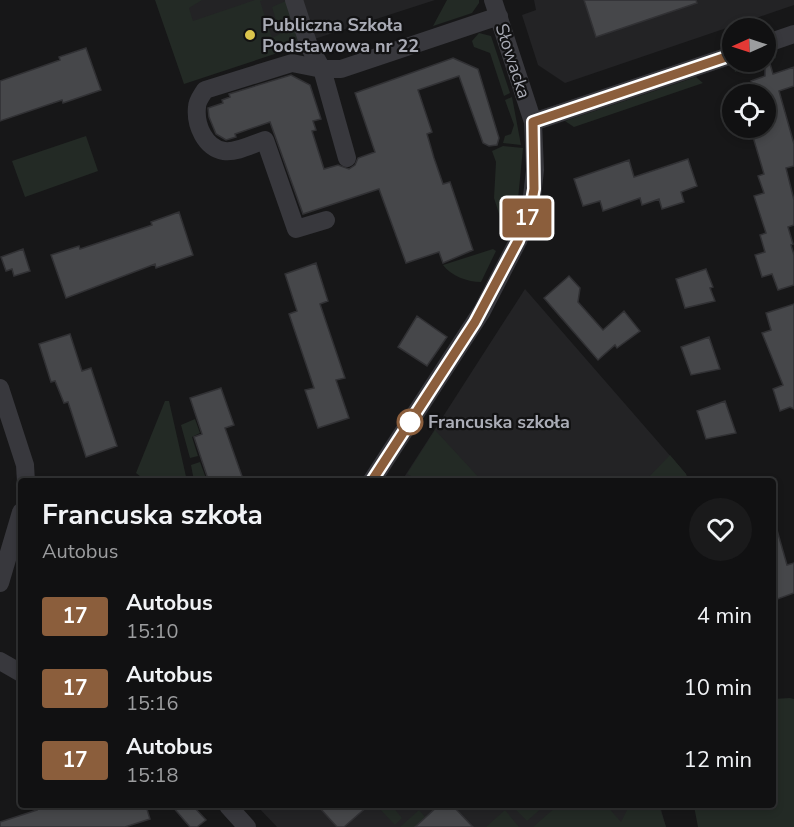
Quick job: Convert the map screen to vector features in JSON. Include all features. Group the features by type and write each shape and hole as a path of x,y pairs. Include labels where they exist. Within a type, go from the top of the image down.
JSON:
{"street":[{"path":"294,0 309,46 322,69 347,158"},
{"path":"326,220 296,229 265,141 227,152 214,148 204,138 196,105 205,90 292,63 322,69 341,69 496,8"},
{"name":"Słowacka","path":"374,478 475,322 518,241 531,206 534,189 533,122 496,8"},
{"path":"776,40 794,34"},
{"path":"533,122 722,58"},
{"path":"0,388 24,465 26,478"},
{"path":"0,584 18,522"},
{"path":"0,661 18,671"},
{"path":"230,808 247,827"}],"shaded area":[{"name":"Publiczna Szkoła Podstawowa nr 22","path":"155,0 202,0 189,8 193,21 255,0 263,0 260,1 272,38 280,34 272,7 288,0 297,28 295,32 299,46 184,84"},
{"name":"Publiczna Szkoła Podstawowa nr 22","path":"160,0 435,0 187,80"},
{"path":"447,0 479,0 479,3 472,13 433,26"},
{"path":"534,0 794,0 794,5 756,18 722,18 722,30 565,83 538,65 522,15 536,10"},
{"path":"479,33 491,36 510,93 504,96 490,53 474,47 472,41"},
{"path":"696,77 703,83 574,127 565,121"},
{"path":"512,97 521,145 503,143 505,136 511,134 514,125 505,100"},
{"path":"86,136 98,171 25,197 12,161"},
{"path":"503,146 523,148 518,199 510,224 501,220 494,198 496,162 492,151"},
{"path":"493,249 496,251 481,282 460,278 443,265"},
{"path":"525,289 687,478 404,478"},
{"path":"165,401 169,401 186,478 142,478 136,473"},
{"path":"195,419 200,433 192,437 198,456 190,458 181,425"},
{"path":"435,430 479,478 415,478 407,474"},
{"path":"670,455 687,478 648,478"},
{"path":"200,462 206,478 193,478 191,465"},
{"path":"776,699 794,699 794,827 698,827 694,808 776,808"},
{"path":"259,808 661,808 666,827 277,827"},
{"path":"379,808 394,808 402,818 395,825"},
{"path":"514,808 542,808 527,821"},
{"path":"555,808 609,808 621,822 628,808 660,808 666,827 533,827"},
{"path":"419,810 425,817 415,827 400,827"},
{"path":"505,810 519,827 486,827"}],"building":[{"path":"584,0 696,0 697,3 596,37"},
{"path":"86,48 101,90 63,103 62,100 0,121 0,81 60,60 59,57"},
{"path":"453,58 478,69 499,138 497,145 489,146 483,143 459,76 418,90 432,132 427,134 434,158 443,184 450,182 473,250 443,263 439,252 406,263 379,189 303,214 270,122 235,134 236,137 226,140 216,134 209,117 208,108 223,103 222,100 230,97 229,94 291,75 310,85 321,119 313,121 316,130 312,131 324,169 338,165 349,169 355,165 358,158 375,152 355,93"},
{"path":"794,67 794,86 779,91 794,144 794,166 786,168 794,200 794,225 788,227 793,244 791,245 794,255 794,285 778,290 772,274 762,277 755,255 765,252 760,235 766,233 754,196 764,193 758,176 764,174 753,138 776,138 776,84 752,84 751,81 765,76 765,72 773,74"},
{"path":"688,159 697,186 681,192 684,202 662,209 659,199 642,205 640,198 603,211 600,201 583,206 574,179 629,160 634,177"},
{"path":"179,212 193,255 156,268 155,264 66,298 51,255 79,246 80,249 152,225 151,222"},
{"path":"23,249 30,271 14,276 12,269 6,271 1,257"},
{"path":"316,263 328,301 320,304 345,378 336,380 349,418 318,428 305,390 314,388 289,314 297,311 285,274"},
{"path":"706,269 713,287 710,288 715,301 685,308 676,279"},
{"path":"569,276 580,288 578,302 603,330 624,311 640,331 617,348 615,345 598,360 544,298"},
{"path":"794,304 794,409 790,407 780,411 773,389 783,385 762,333 771,330 766,313"},
{"path":"417,316 447,337 427,366 398,347"},
{"path":"70,334 82,371 91,368 117,446 86,457 68,402 64,403 55,381 51,382 39,344"},
{"path":"709,337 720,369 691,375 681,347"},
{"path":"221,388 234,425 225,428 243,478 208,478 194,437 202,434 190,398"},
{"path":"725,401 736,433 706,439 697,411"},
{"path":"776,530 787,565 794,563 794,593 776,600"},
{"path":"36,808 147,808 150,819 125,827 0,827 0,822 37,810"},
{"path":"174,808 195,808 206,820 197,827 190,827"},
{"path":"320,808 366,808 344,827 337,827"},
{"path":"436,808 455,808 473,827 415,827"}],"bus line":[{"name":"17","path":"374,478 475,322 518,241 531,206 534,189 533,122 722,58"}],"place":[{"name":"Publiczna Szkoła Podstawowa nr 22","path":"250,35"},
{"name":"Francuska szkoła","path":"410,422"}]}
